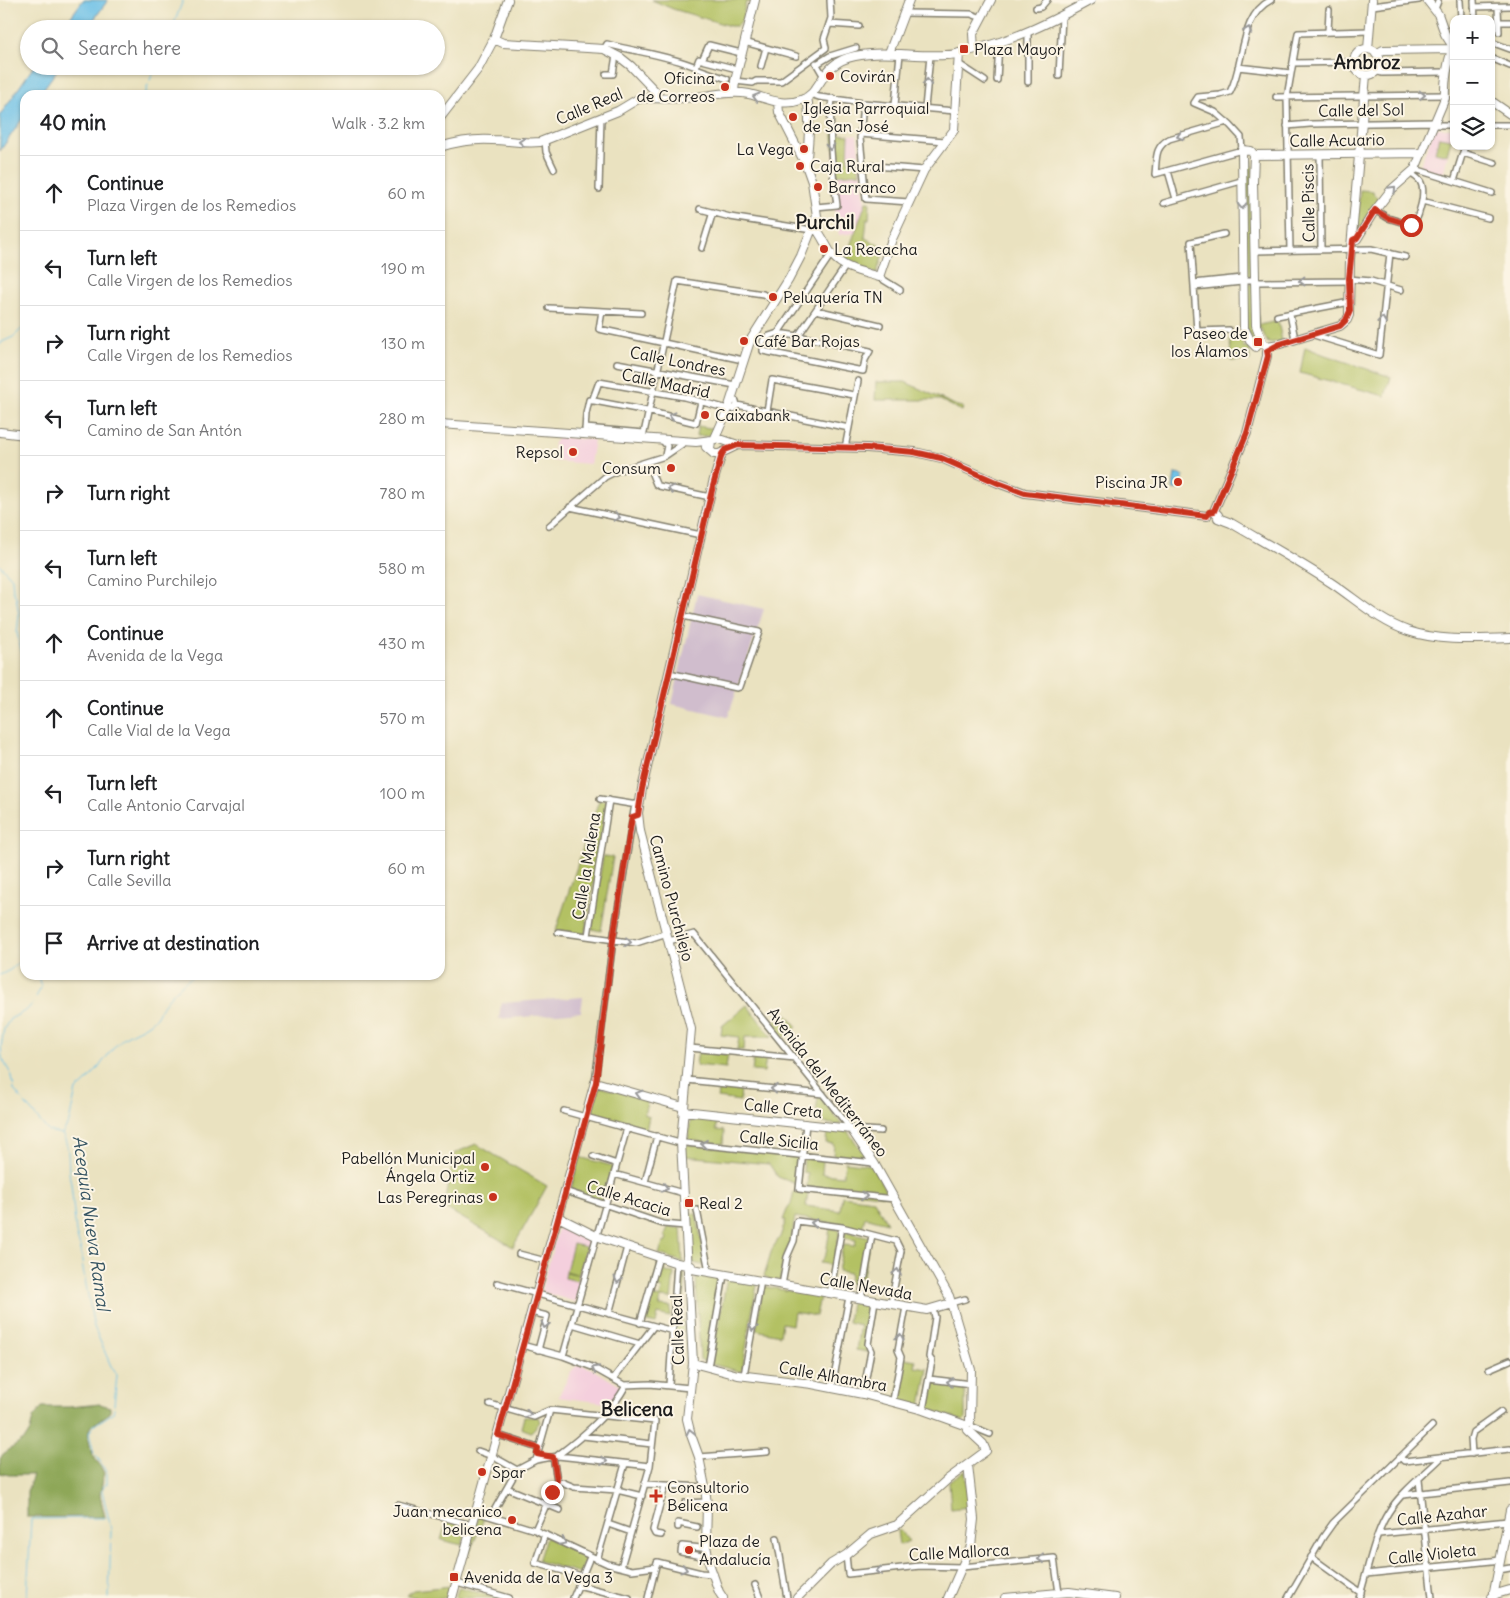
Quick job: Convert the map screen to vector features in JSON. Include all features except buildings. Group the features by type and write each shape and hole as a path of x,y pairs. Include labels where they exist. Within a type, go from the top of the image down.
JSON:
{"street":[{"path":"445,112 478,69 494,39 508,0"},
{"path":"734,92 731,80 737,70 755,0"},
{"path":"604,49 607,44 637,52 662,55 686,62 696,68 731,80 753,84 756,82 781,81 826,48 824,39 831,18 830,0"},
{"path":"889,53 909,0"},
{"path":"974,49 974,34 991,0"},
{"path":"1036,8 1041,7 1047,0"},
{"path":"817,64 830,56 889,53 930,56 959,53 1028,32 1091,0"},
{"path":"1264,351 1251,342 1244,328 1241,137 1215,112 1194,103 1198,97 1230,92 1253,18 1256,12 1271,0"},
{"path":"1368,49 1372,3 1419,0"},
{"path":"1427,0 1435,9 1450,43"},
{"path":"1474,0 1475,15"},
{"path":"1435,9 1438,1"},
{"path":"1460,2 1461,15"},
{"path":"1498,6 1499,32"},
{"path":"1474,7 1510,6"},
{"path":"1328,32 1329,10"},
{"path":"904,13 971,14 982,18"},
{"path":"1059,76 1062,16"},
{"path":"1498,22 1510,22"},
{"path":"829,24 859,26"},
{"path":"1290,251 1287,97 1298,33 1370,31"},
{"path":"1028,32 1028,82"},
{"path":"494,39 503,43 604,49 631,66 655,92 655,98"},
{"path":"744,42 796,56"},
{"path":"997,80 999,42"},
{"path":"1495,43 1510,49"},
{"path":"702,60 709,45 741,53"},
{"path":"761,66 766,48"},
{"path":"804,153 778,112 778,103 801,100 808,96 839,57 856,48"},
{"path":"1368,49 1376,54 1379,64 1375,71"},
{"path":"1366,75 1358,71 1354,62 1358,53 1368,49"},
{"path":"1376,54 1383,50 1450,49"},
{"path":"879,277 892,239 924,170 954,130 959,53"},
{"path":"895,105 900,54"},
{"path":"606,74 613,74 616,55"},
{"path":"925,108 930,56"},
{"path":"813,58 823,75"},
{"path":"696,67 699,59 737,70"},
{"path":"1450,59 1446,72 1444,91 1450,95"},
{"path":"1495,60 1510,66"},
{"path":"1293,63 1354,62"},
{"path":"959,64 984,80"},
{"path":"1238,67 1291,73"},
{"path":"1366,75 1375,71 1446,72"},
{"path":"1264,351 1343,324 1349,315 1351,249 1366,75"},
{"name":"Calle Real","path":"445,146 458,142 491,140 534,143 618,111 638,99 686,98 734,92 778,103"},
{"path":"1276,98 1450,95"},
{"path":"1353,240 1357,238 1391,190 1412,171 1434,123 1450,95"},
{"path":"808,96 955,111"},
{"path":"737,405 734,409 728,409 750,341 793,271 817,216 812,182 804,153 809,107 808,96"},
{"path":"816,208 836,205 831,162 830,122 832,98"},
{"path":"863,103 860,134 866,199 909,202"},
{"path":"1495,104 1510,114"},
{"path":"599,189 601,117"},
{"path":"1227,122 1169,139 1161,144 1158,149 1156,174 1242,154"},
{"name":"Calle del Sol","path":"1288,126 1361,123 1450,125"},
{"path":"1495,125 1510,125"},
{"path":"860,134 945,141"},
{"path":"545,140 546,152 554,169"},
{"path":"1454,181 1464,150"},
{"name":"Calle Acuario","path":"1242,154 1254,156 1421,153"},
{"path":"1463,153 1495,163"},
{"name":"Calle Piscis","path":"1320,154 1322,250"},
{"path":"1213,515 1247,433 1264,351 1256,325 1254,156"},
{"path":"863,165 924,170"},
{"path":"1168,171 1176,199"},
{"path":"1412,171 1492,193"},
{"path":"1376,209 1390,219 1413,225 1420,214 1422,189 1420,180 1412,171"},
{"path":"1164,203 1241,181"},
{"path":"1422,201 1488,218"},
{"path":"700,209 730,217 813,228 822,236 832,253 845,267 879,277 900,290"},
{"path":"702,248 713,212"},
{"path":"1224,234 1192,242 1194,285 1197,331 1229,330"},
{"path":"1256,251 1371,249 1405,257"},
{"path":"778,333 832,253"},
{"path":"1314,335 1379,356 1390,253"},
{"path":"798,336 845,267"},
{"path":"1194,285 1242,282 1244,280 1256,280 1259,282 1349,280 1386,285 1400,290"},
{"path":"445,424 644,433 678,281 763,294 774,301"},
{"path":"1277,316 1350,302"},
{"path":"549,308 642,313"},
{"path":"816,310 880,325"},
{"path":"602,311 599,329 743,360"},
{"path":"1290,314 1295,339"},
{"path":"750,341 757,343 778,333 870,351 865,360 863,371 763,351 763,341"},
{"name":"Calle Londres","path":"616,362 735,385"},
{"path":"766,411 772,380 854,396"},
{"path":"845,448 858,381"},
{"name":"Calle Madrid","path":"590,400 599,382 653,391 728,409"},
{"path":"731,399 736,401 737,405 848,428"},
{"path":"585,431 586,414 590,400 696,422 702,402"},
{"name":"Camino Purchilejo","path":"688,1266 682,1193 681,1142 691,1029 668,937 636,832 635,816 710,497 721,427 728,409"},
{"path":"0,432 20,434"},
{"path":"599,432 718,446 896,449 929,455 957,464 1011,488 1036,495 1213,515 1232,523 1332,583 1379,617 1407,630 1442,638 1510,638"},
{"path":"662,440 667,446 665,456"},
{"path":"549,526 606,477 665,456 692,442"},
{"path":"647,462 656,484 659,486 710,497"},
{"path":"570,507 701,535"},
{"path":"669,673 737,688 740,687 759,632 683,616"},
{"name":"Calle la Malena","path":"600,799 637,805"},
{"name":"Calle la Malena","path":"588,936 609,800"},
{"path":"452,1598 596,1082 613,940 636,832"},
{"path":"558,932 636,943 668,937"},
{"name":"Avenida del Mediterráneo","path":"668,937 694,934 851,1129 874,1163 949,1296 970,1370 969,1426"},
{"path":"690,1048 795,1058"},
{"path":"687,1080 823,1094"},
{"name":"Calle Creta","path":"596,1082 683,1109 881,1131"},
{"name":"Calle Sicilia","path":"564,1111 681,1142 874,1163"},
{"path":"806,1124 799,1189 895,1199"},
{"path":"563,1356 627,1128"},
{"path":"644,1182 657,1136"},
{"path":"593,1156 617,1164"},
{"path":"614,1174 682,1193"},
{"name":"Calle Acacia","path":"565,1191 663,1224 685,1226"},
{"path":"697,1210 708,1266 706,1270"},
{"path":"558,1217 596,1236 677,1263 733,1275"},
{"path":"782,1285 787,1257 794,1242 797,1221 842,1227 896,1241 901,1251 891,1304"},
{"path":"830,1294 842,1227"},
{"path":"861,1299 872,1235"},
{"path":"609,1314 627,1246"},
{"path":"520,1254 546,1261"},
{"path":"640,1323 659,1257"},
{"path":"669,1385 677,1263"},
{"name":"Calle Real","path":"688,1266 693,1363 688,1419 691,1435 699,1456 705,1487 706,1502 702,1527 712,1574 723,1598"},
{"path":"706,1270 724,1275 733,1275"},
{"path":"708,1367 724,1275"},
{"name":"Calle Nevada","path":"733,1275 754,1276 761,1281 927,1310 965,1299"},
{"path":"744,1375 761,1281"},
{"path":"497,1283 652,1327 673,1331"},
{"path":"832,1388 849,1297"},
{"path":"863,1394 871,1351 868,1344 875,1301"},
{"path":"893,1400 901,1356 898,1350 906,1307"},
{"path":"923,1410 932,1361 929,1357 935,1317 933,1309"},
{"path":"531,1312 547,1316 538,1350"},
{"path":"572,1324 640,1344"},
{"path":"613,1379 652,1327"},
{"path":"522,1345 563,1356 592,1367 626,1385 650,1384 690,1388"},
{"path":"1489,1369 1510,1360"},
{"name":"Calle Alhambra","path":"693,1363 744,1375 832,1388 893,1400 969,1426"},
{"path":"929,1379 970,1384"},
{"path":"491,1516 517,1470 536,1460 555,1456 584,1436 626,1385"},
{"path":"490,1404 534,1417 550,1410 655,1421 646,1484 620,1567"},
{"path":"536,1460 550,1410"},
{"path":"1472,1454 1471,1439 1473,1432 1501,1412"},
{"path":"969,1426 990,1434"},
{"path":"797,1598 831,1564 846,1556 871,1534 897,1525 948,1478 986,1451 969,1426"},
{"path":"1288,1598 1323,1537 1343,1512 1432,1426"},
{"path":"498,1435 555,1456 650,1466"},
{"path":"584,1436 652,1444"},
{"path":"1401,1458 1404,1461 1510,1449"},
{"path":"478,1451 492,1456 517,1470"},
{"path":"699,1456 767,1452"},
{"path":"535,1530 557,1480 555,1456"},
{"path":"1311,1557 1360,1596 1378,1534 1388,1513 1403,1495 1442,1457"},
{"path":"597,1560 625,1464"},
{"path":"948,1598 971,1546 974,1526 968,1465"},
{"path":"557,1480 574,1487 617,1490 642,1496"},
{"path":"1419,1480 1432,1598"},
{"path":"1403,1495 1510,1483"},
{"path":"646,1484 705,1487"},
{"path":"661,1535 655,1534 653,1530 665,1486"},
{"path":"507,1488 560,1510"},
{"path":"684,1504 706,1502"},
{"path":"398,1506 472,1524"},
{"path":"1492,1596 1501,1560 1507,1547 1510,1510"},
{"path":"476,1512 535,1530 590,1557 620,1567 632,1570 656,1564 701,1574 712,1574"},
{"name":"Calle Azahar","path":"1378,1534 1508,1521"},
{"path":"678,1527 678,1523 702,1527"},
{"path":"608,1524 631,1532"},
{"path":"544,1534 535,1563 582,1576"},
{"path":"777,1538 787,1598"},
{"path":"706,1546 701,1548 682,1546 681,1552 702,1556 708,1554"},
{"name":"Calle Mallorca","path":"846,1556 848,1574 920,1566 962,1567 1054,1558 1059,1592"},
{"path":"573,1598 590,1557"},
{"name":"Calle Violeta","path":"1366,1574 1501,1560"},
{"path":"648,1598 656,1564"},
{"path":"1498,1570 1510,1568"},
{"path":"457,1583 509,1598"},
{"path":"578,1585 629,1598"},
{"path":"755,1586 760,1598"},
{"path":"1492,1596 1510,1590"},
{"path":"1005,1598 1059,1592 1115,1598"}],"shaded area":[{"path":"1435,128 1450,128 1450,145 1443,175 1419,168"},
{"path":"833,134 857,135 859,154 856,154 856,159 860,160 865,205 855,233 839,235 834,206"},
{"name":"Repsol","path":"559,437 594,440 590,464 553,461 554,443"},
{"path":"697,594 764,609 728,717 672,704"},
{"path":"583,997 581,1012 499,1019 501,1003"},
{"path":"560,1221 593,1238 576,1302 541,1292"},
{"path":"579,1364 590,1368 624,1388 609,1404 558,1397 572,1370"}],"green space":[{"path":"652,0 752,0 751,3 746,2 742,20 737,26 730,26 673,9"},
{"path":"833,134 849,135 848,161 858,161 860,173 836,175"},
{"path":"1439,137 1450,139 1447,155 1435,152"},
{"path":"1243,159 1252,160 1254,276 1246,276"},
{"path":"1360,190 1373,191 1374,195 1380,199 1358,232 1356,231"},
{"path":"870,201 865,238 885,248 877,273 844,263 866,202"},
{"path":"1246,284 1255,284 1260,342 1255,344 1246,327"},
{"path":"1278,321 1282,341 1268,343 1259,325"},
{"path":"1230,338 1242,338 1243,347 1249,347 1250,360 1231,361"},
{"path":"1305,347 1391,377 1385,396 1300,373"},
{"path":"876,382 905,382 963,407 962,411 940,400 875,400"},
{"path":"698,426 716,429 710,435 696,436"},
{"path":"599,800 607,801 585,934 556,930"},
{"path":"603,856 613,857 601,931 592,929"},
{"path":"747,1005 772,1037 745,1037 744,1050 737,1050 739,1037 721,1035 722,1026"},
{"path":"785,1012 797,1027 783,1038 771,1023"},
{"path":"698,1051 728,1054 726,1068 696,1065"},
{"path":"754,1057 766,1058 764,1072 752,1071"},
{"path":"720,1085 741,1088 740,1101 718,1098"},
{"path":"597,1086 648,1100 644,1114 649,1116 646,1131 590,1115"},
{"path":"818,1096 820,1097 842,1125 815,1122"},
{"path":"691,1115 717,1118 716,1130 724,1131 723,1144 688,1140"},
{"path":"827,1130 848,1132 868,1159 833,1155 834,1144 826,1143"},
{"name":"Las Peregrinas","path":"476,1144 547,1186 513,1247 443,1207 455,1153"},
{"path":"685,1144 799,1157 796,1184 778,1177 769,1164 685,1156"},
{"path":"579,1157 613,1166 603,1201 571,1190"},
{"path":"804,1158 823,1160 822,1174 843,1176 845,1162 871,1165 889,1196 807,1187 808,1173 803,1172"},
{"path":"794,1191 808,1193 806,1206 840,1211 842,1196 874,1200 887,1223 865,1217 862,1229 795,1217 791,1242 784,1256 780,1281 769,1279 764,1276 772,1249 780,1237 786,1220 783,1220 791,1204"},
{"path":"689,1213 696,1214 707,1266 693,1263"},
{"path":"668,1227 681,1228 683,1262 659,1254 663,1242 667,1238 665,1236"},
{"path":"830,1228 840,1230 833,1265 820,1263 826,1254"},
{"path":"845,1231 870,1237 861,1286 849,1283 850,1273 838,1271 843,1245 855,1246 856,1240 844,1238"},
{"path":"573,1244 586,1247 577,1281 565,1278 566,1272 576,1274 566,1271"},
{"path":"660,1260 667,1262 665,1272 674,1273 671,1299 661,1298 659,1306 671,1307 670,1317 658,1314 656,1324 643,1321 650,1295 660,1298 662,1289 653,1286"},
{"path":"683,1268 685,1284 684,1333 675,1332 675,1326 678,1325"},
{"path":"700,1273 721,1277 707,1362 700,1360 696,1279"},
{"path":"727,1278 757,1284 742,1372 711,1364"},
{"path":"763,1286 820,1297 816,1316 794,1312 792,1325 782,1323 780,1335 756,1330"},
{"path":"851,1302 872,1306 865,1345 868,1352 856,1350 860,1325 848,1322"},
{"path":"904,1358 916,1360 915,1367 928,1369 921,1406 897,1399"},
{"path":"931,1382 965,1386 965,1419 963,1421 926,1408"},
{"path":"100,1404 110,1407 110,1413 90,1427 88,1436 92,1455 104,1473 100,1495 105,1517 27,1517 27,1491 33,1475 0,1473 0,1459 3,1454 25,1439 30,1431 33,1418 42,1407"},
{"path":"524,1417 538,1417 540,1422 531,1432 521,1428"},
{"path":"965,1470 969,1507 951,1509 949,1482"},
{"path":"479,1515 485,1516 469,1554 468,1553"},
{"path":"447,1521 468,1526 462,1545 441,1540"},
{"path":"899,1530 909,1541 899,1545 897,1531"},
{"path":"546,1537 586,1558 580,1573 538,1561"},
{"path":"451,1586 447,1598 418,1598 407,1595 413,1590"},
{"path":"459,1587 498,1598 455,1598"}],"water":[{"path":"83,0 108,0 94,20 69,20"},
{"path":"28,75 53,75 43,90 20,90 20,122 0,151 0,115"},
{"name":"Piscina JR","path":"1175,474 1183,475 1180,490 1173,489"}],"waterway":[{"path":"175,20 183,0"},
{"path":"150,80 152,75"},
{"path":"146,90 148,85"},
{"path":"0,345 20,331"},
{"path":"0,565 12,578 19,615 17,633 20,645"},
{"path":"0,975 10,970 20,961"},
{"path":"36,997 41,988 39,980"},
{"name":"Acequia Nueva Ramal","path":"114,1405 117,1375 111,1366 94,1327 81,1250 76,1233 68,1152 62,1134 69,1122 76,1090 89,1079 120,1041 152,1021 174,992 188,980"},
{"path":"32,1004 27,1010 10,1019 4,1029 1,1047 2,1058 12,1076 14,1090 48,1131 62,1134"},
{"path":"109,1598 111,1529 102,1491 103,1486 107,1484 107,1474 94,1454 89,1433 93,1426 113,1413 114,1408"},
{"path":"27,1598 31,1519 106,1518"}],"place":[{"name":"Plaza Mayor","path":"964,49"},
{"name":"Covirán","path":"830,76"},
{"name":"Oficina de Correos","path":"725,87"},
{"name":"Iglesia Parroquial de San José","path":"793,117"},
{"name":"La Vega","path":"804,149"},
{"name":"Caja Rural","path":"800,166"},
{"name":"Barranco","path":"818,187"},
{"name":"La Recacha","path":"824,249"},
{"name":"Peluquería TN","path":"773,297"},
{"name":"Café Bar Rojas","path":"744,341"},
{"name":"Paseo de los Álamos","path":"1258,342"},
{"name":"Caixabank","path":"705,415"},
{"name":"Repsol","path":"573,452"},
{"name":"Consum","path":"671,468"},
{"name":"Piscina JR","path":"1178,482"},
{"name":"Pabellón Municipal Ángela Ortiz","path":"485,1167"},
{"name":"Las Peregrinas","path":"493,1197"},
{"name":"Real 2","path":"689,1203"},
{"name":"Spar","path":"482,1472"},
{"name":"Consultorio Belicena","path":"656,1496"},
{"name":"Juan mecanico belicena","path":"512,1520"},
{"name":"Plaza de Andalucía","path":"689,1550"},
{"name":"Avenida de la Vega 3","path":"454,1577"}],"district":[{"name":"Ambroz","path":"1367,62"},
{"name":"Purchil","path":"825,222"},
{"name":"Belicena","path":"637,1409"}],"route":[{"path":"552,1492 557,1480 553,1457 537,1454 538,1448 498,1435 596,1082 613,940 632,817 638,815 642,789 722,454 725,450 738,445 896,449 941,458 1025,493 1207,516 1209,512 1214,511 1247,433 1268,356 1267,351 1280,344 1314,335 1343,324 1350,311 1349,278 1353,240 1357,238 1375,210 1388,218 1411,225"}]}
